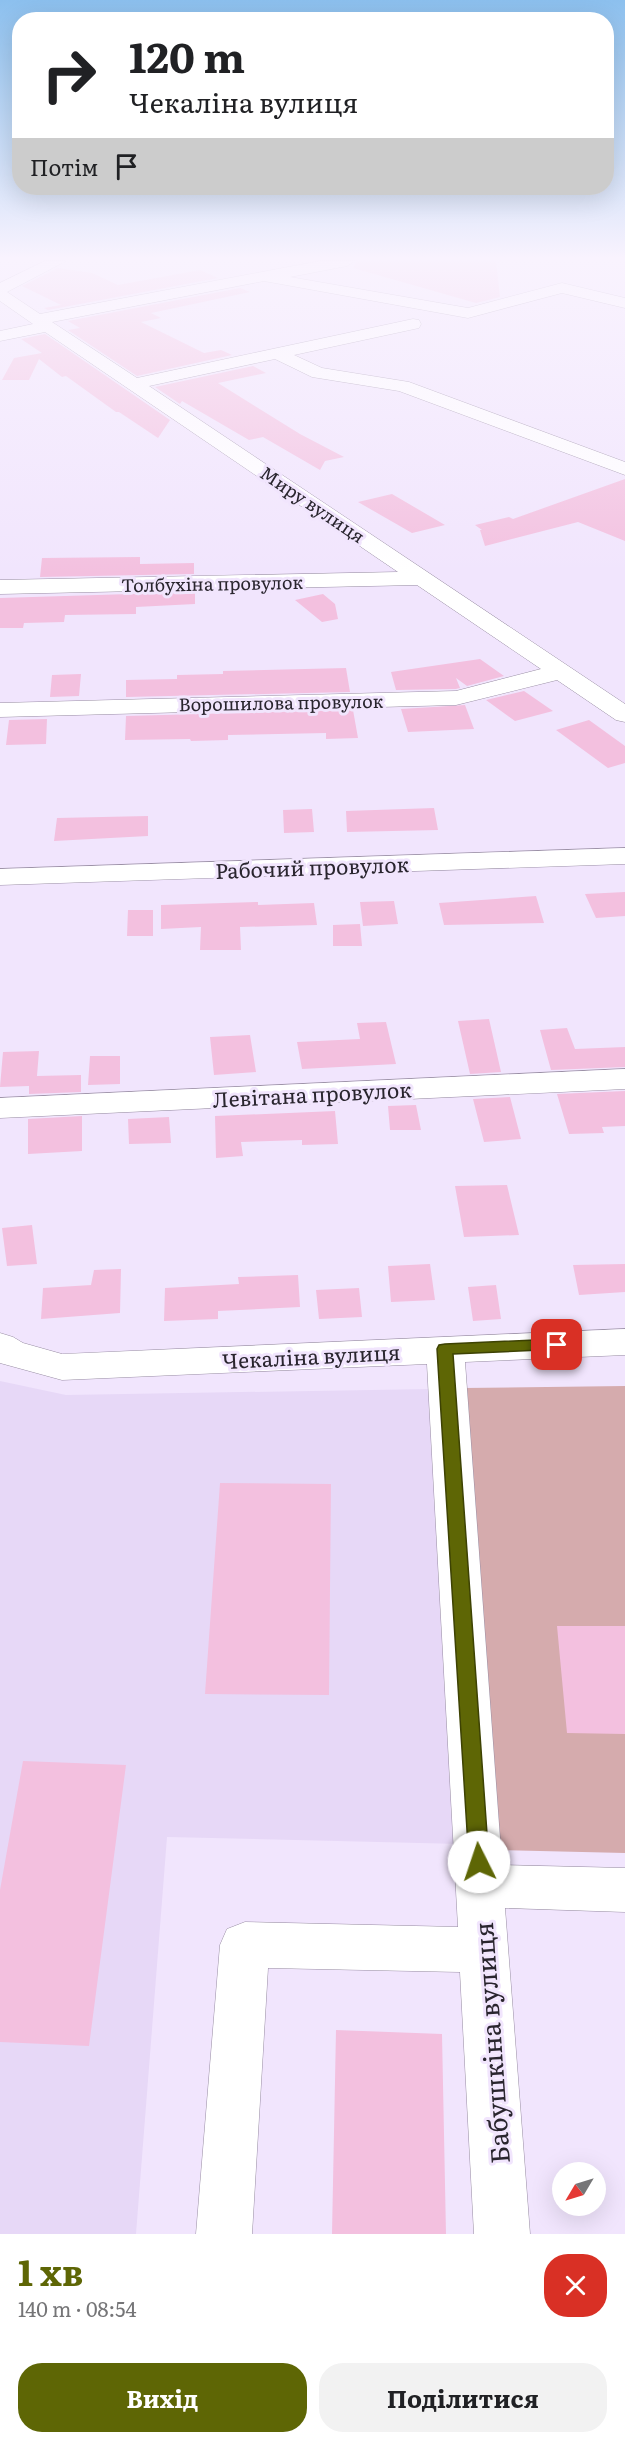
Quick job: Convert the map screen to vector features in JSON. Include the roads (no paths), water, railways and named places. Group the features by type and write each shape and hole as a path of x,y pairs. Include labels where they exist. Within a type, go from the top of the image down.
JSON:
{"street":[{"name":"Миру вулиця","path":"107,365 625,715"},
{"path":"134,384 220,365"},
{"path":"302,365 318,373 403,386 625,470"},
{"name":"Толбухіна провулок","path":"0,587 423,578"},
{"name":"Ворошилова провулок","path":"0,710 456,698 560,672"},
{"name":"Рабочий провулок","path":"0,877 625,856"},
{"name":"Левітана провулок","path":"0,1108 625,1079"},
{"name":"Чекаліна вулиця","path":"0,1346 10,1353 63,1366 625,1342"},
{"name":"Бабушкіна вулиця","path":"445,1349 502,2234"},
{"path":"480,1886 625,1890"},
{"path":"224,2234 245,1945 484,1950"}]}
